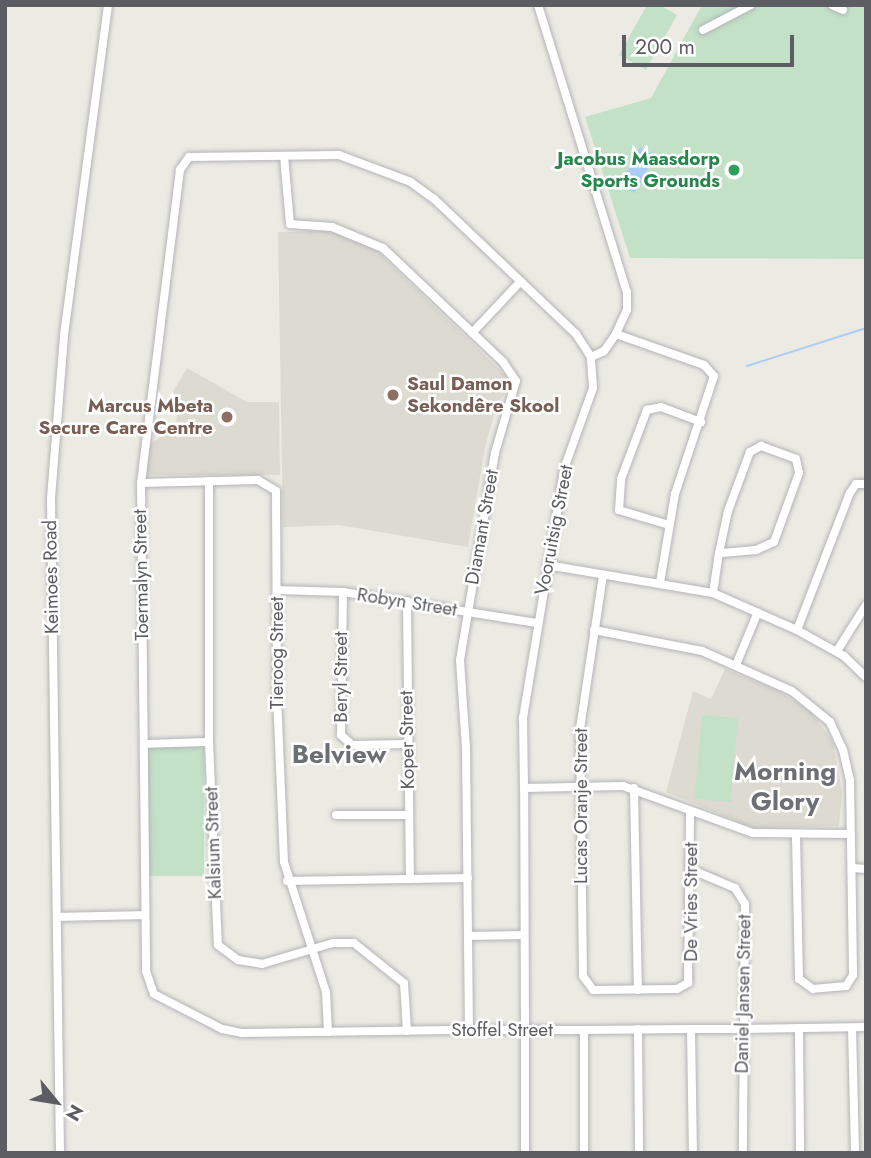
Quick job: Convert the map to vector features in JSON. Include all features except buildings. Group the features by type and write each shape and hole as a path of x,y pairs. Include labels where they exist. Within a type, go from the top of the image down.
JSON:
{"street":[{"name":"Keimoes Road","path":"60,1153 52,466 108,5"},
{"path":"284,156 344,156 411,182 576,334 591,357 604,351 616,334 627,307 625,280 538,5"},
{"path":"703,30 751,5"},
{"path":"832,5 843,10"},
{"name":"Toermalyn Street","path":"151,989 145,915 141,483 182,164 199,155 284,156"},
{"name":"Diamant Street","path":"284,156 290,224 332,228 383,248 510,369 516,386 495,453 459,671 468,878 469,1030"},
{"path":"472,333 521,281"},
{"path":"616,334 712,371 714,382 669,525 660,583"},
{"name":"Vooruitsig Street","path":"524,1153 523,718 566,461 593,388 591,357"},
{"path":"669,525 619,510 621,479 647,410 660,407 701,422"},
{"path":"713,593 719,553 727,511 750,452 761,446 796,459 799,473 774,542 755,550 719,553"},
{"name":"Tieroog Street","path":"141,483 262,480 274,488 278,732 287,881 327,1000 328,1032"},
{"name":"Kalsium Street","path":"209,481 209,742 218,945 237,960 262,964 351,942 389,967 405,986 407,1031"},
{"path":"797,630 850,493 856,484 866,484"},
{"path":"547,565 713,593 797,630 836,652 866,677"},
{"name":"Lucas Oranje Street","path":"603,575 580,719 583,979 593,990 638,990"},
{"name":"Robyn Street","path":"277,590 343,592 537,624"},
{"name":"Beryl Street","path":"343,592 341,736 352,745 405,744"},
{"name":"Koper Street","path":"407,601 405,744 410,878"},
{"path":"836,652 866,605"},
{"path":"736,665 758,612"},
{"path":"594,630 694,648 804,698 830,722 847,764 851,834 853,975 851,983 842,987 813,989 799,979 796,835"},
{"path":"144,744 209,742"},
{"path":"524,788 634,788 753,834 851,834"},
{"path":"634,788 638,990"},
{"name":"De Vries Street","path":"638,990 681,988 690,978 690,811"},
{"path":"336,815 409,815"},
{"path":"852,868 866,869"},
{"name":"Daniel Jansen Street","path":"690,869 731,886 742,896 743,1153"},
{"path":"287,881 468,878"},
{"path":"57,917 145,915"},
{"path":"468,936 524,935"},
{"name":"Stoffel Street","path":"151,989 162,999 230,1032 866,1027"},
{"path":"852,1027 855,1153"},
{"path":"799,1028 800,1153"},
{"path":"638,1029 639,1153"},
{"path":"691,1029 693,1153"},
{"path":"584,1030 584,1153"}],"shaded area":[{"name":"Saul Damon Sekondêre Skool","path":"329,231 376,250 506,376 509,387 497,405 485,447 468,547 339,525 283,527 278,232"},
{"name":"Marcus Mbeta Secure Care Centre","path":"187,368 247,402 279,402 280,475 149,475 144,470 147,447 175,426 178,411 166,403"},
{"path":"725,669 776,690 810,710 833,742 842,793 839,826 753,828 666,792 693,691 711,699"}],"green space":[{"path":"647,5 659,5 677,15 646,70 619,55"},
{"name":"Jacobus Maasdorp Sports Grounds","path":"702,5 866,5 866,259 630,258 585,117 651,98"},
{"path":"702,715 738,718 731,802 695,799"},
{"path":"148,747 204,747 204,876 148,876"}],"water":[{"path":"640,147 655,155 635,193 620,185"}],"waterway":[{"path":"747,366 866,328"}],"place":[{"name":"Jacobus Maasdorp Sports Grounds","path":"734,170"},
{"name":"Saul Damon Sekondêre Skool","path":"393,395"},
{"name":"Marcus Mbeta Secure Care Centre","path":"227,417"}],"district":[{"name":"Belview","path":"339,755"},
{"name":"Morning Glory","path":"785,787"}]}
